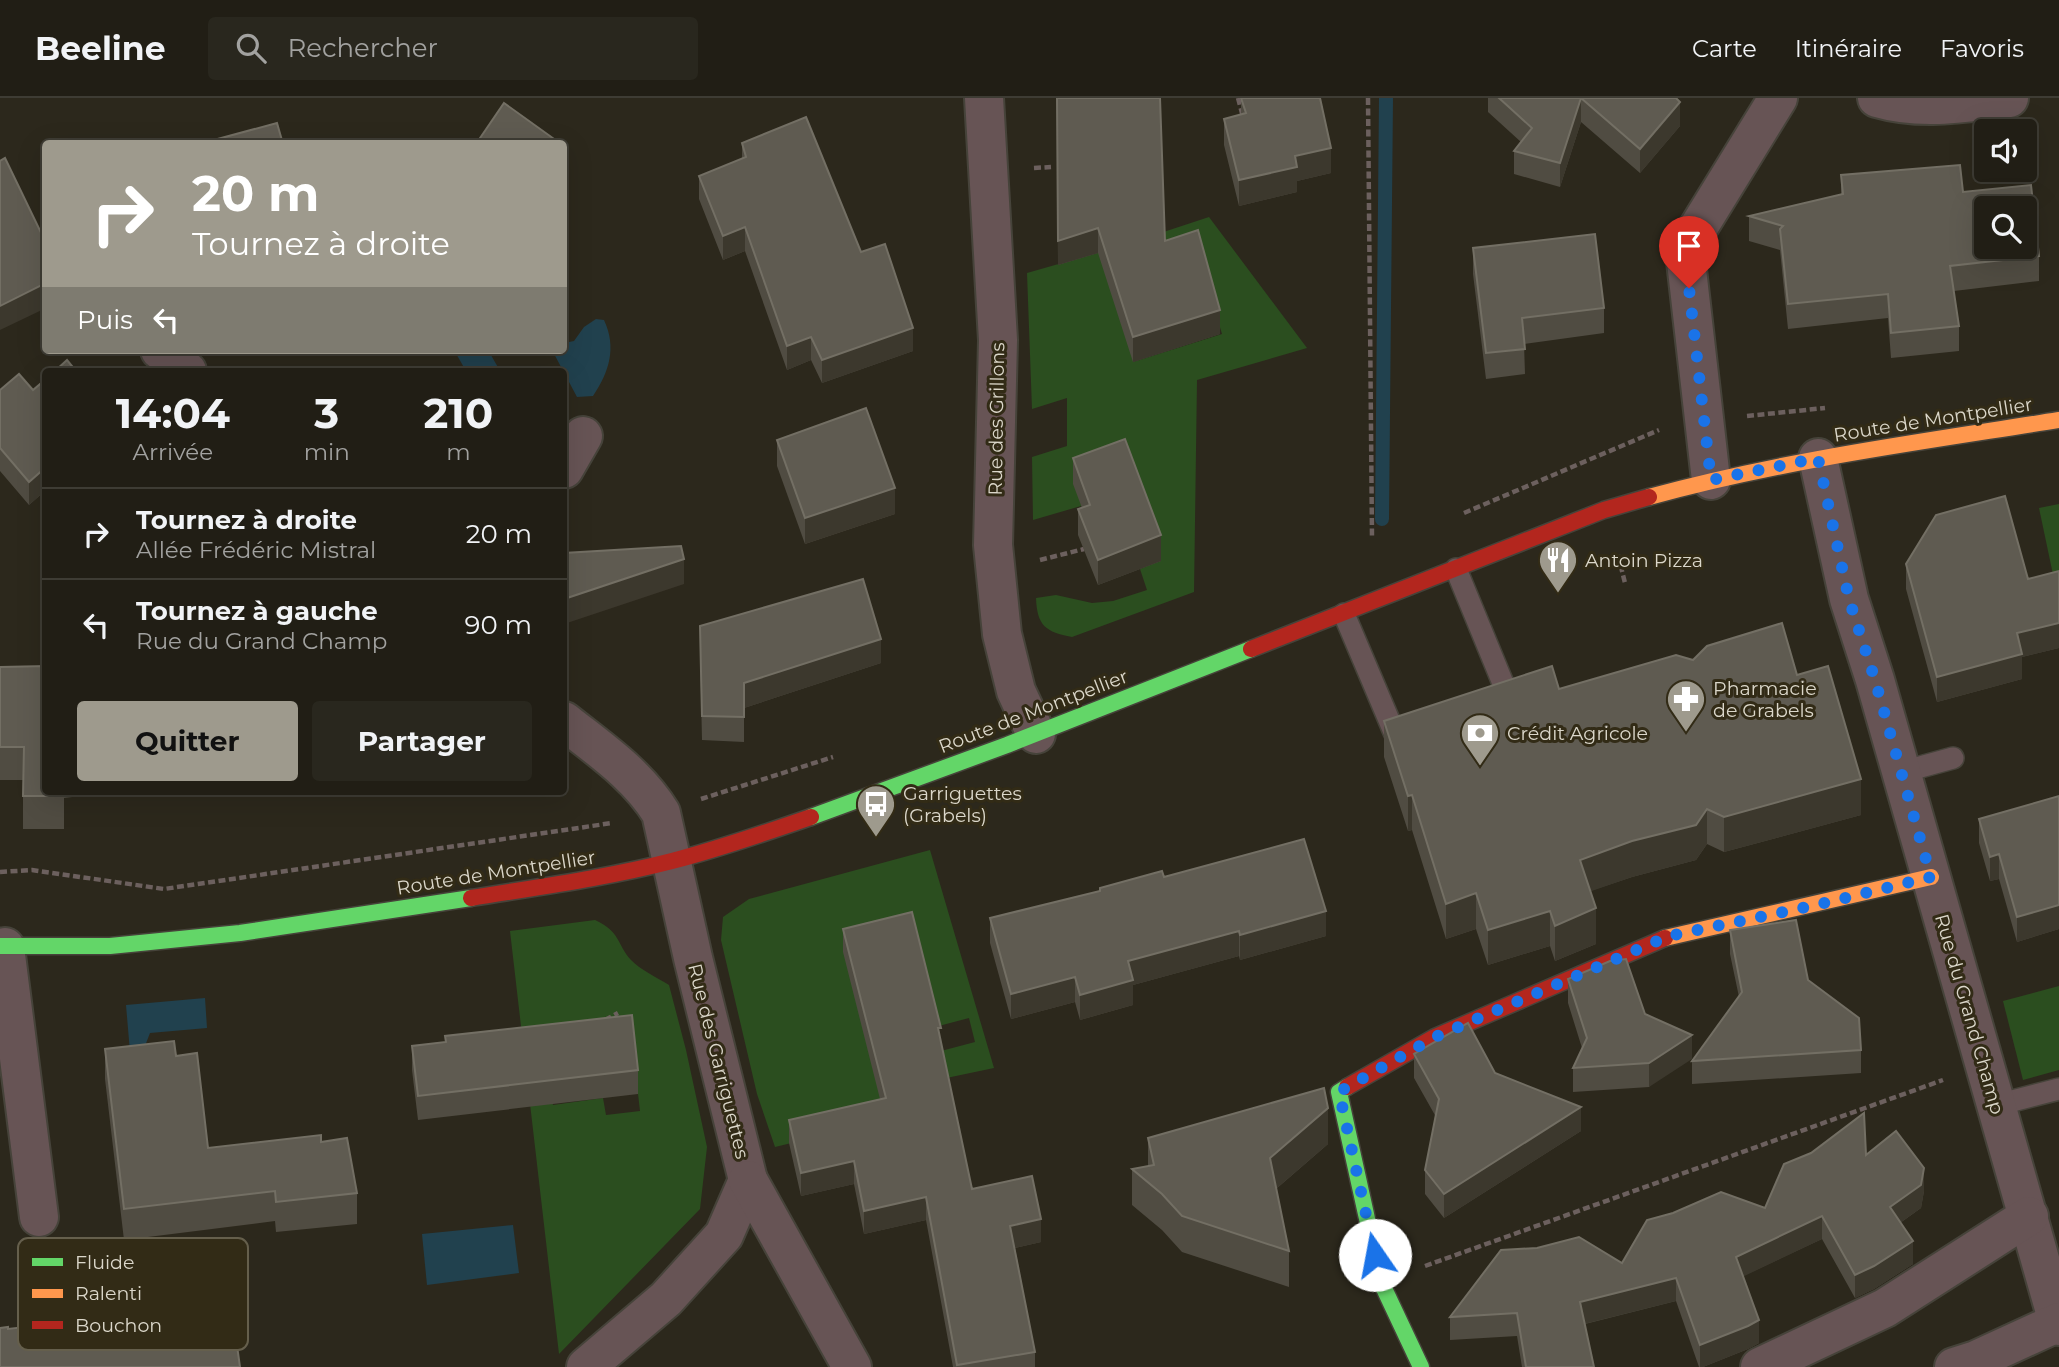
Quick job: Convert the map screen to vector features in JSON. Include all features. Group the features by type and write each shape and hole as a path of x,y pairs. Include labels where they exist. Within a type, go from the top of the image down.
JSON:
{"street":[{"name":"Rue des Grillons","path":"985,98 998,340 993,545 1002,635 1016,691 1036,734"},
{"path":"1711,480 1686,261 1695,233 1778,98"},
{"path":"1877,98 1921,106 2009,98"},
{"path":"165,354 183,368"},
{"name":"Route de Montpellier","path":"3,946 120,946 240,933 585,880 672,861 752,838 1036,734 1604,510 1711,480 1818,458 2059,420"},
{"path":"567,464 583,436"},
{"name":"Rue du Grand Champ","path":"1818,458 1849,599 1902,772 2059,1324"},
{"name":"Rue des Garriguettes","path":"567,723 622,767 649,794 661,813 748,1180 724,1235 666,1299 586,1367"},
{"path":"1421,1367 1381,1282 1339,1092 1435,1037 1669,936 1812,906 1931,877"},
{"path":"3,946 39,1217"},
{"path":"748,1180 852,1367"},
{"path":"1760,1367 1885,1308 2029,1216"},
{"path":"1954,1367 2059,1324"}],"lane":[{"path":"1456,569 1507,693 1469,706"},
{"path":"1343,614 1394,732 1432,719"},
{"path":"1902,772 1953,758"},
{"path":"1997,1105 2059,1089"}],"path":[{"path":"1238,98 1243,118"},
{"path":"1368,98 1372,538"},
{"path":"1034,562 1084,549"},
{"path":"1618,555 1625,583"},
{"path":"597,1024 618,1013"},
{"path":"1381,1282 1948,1079"}],"green space":[{"path":"1209,217 1307,348 1197,380 1194,592 1072,637 1056,633 1045,626 1038,615 1036,598 1056,595 1092,603 1113,601 1147,590 1140,569 1161,560 1081,506 1033,520 1032,457 1067,446 1067,398 1032,409 1027,273","holes":["1198,255 1222,334 1133,362"]},
{"path":"2059,504 2059,603 2039,508"},
{"path":"930,850 994,1068 894,1089 841,1131 775,1147 757,1094 721,940 723,917 749,899","holes":["969,1018 975,1042 941,1051 935,1027"]},
{"path":"595,920 614,933 634,963 669,985 707,1147 700,1209 559,1354 510,931","holes":["630,1024 640,1111 606,1115 603,1098 553,1105 545,1049"]},
{"path":"2059,986 2059,1070 2023,1080 2003,1001"}],"water":[{"path":"596,319 604,320 610,340 609,360 593,396 577,397 567,378 567,368 562,368 554,354 567,354 567,342 574,341 584,327"},
{"path":"456,354 490,354 498,368 464,368"},
{"path":"205,998 207,1028 150,1033 143,1051 130,1052 126,1005"},
{"path":"513,1225 519,1273 427,1285 422,1234"}],"building":[{"path":"1057,98 1160,98 1165,241 1198,230 1220,310 1133,337 1098,228 1058,241"},
{"path":"1241,98 1320,98 1331,148 1295,156 1297,167 1239,180 1224,119 1246,113"},
{"path":"1499,98 1581,98 1560,163 1514,151 1532,128"},
{"path":"1581,98 1676,98 1680,102 1640,149"},
{"path":"504,103 555,140 479,140"},
{"path":"806,117 861,252 885,244 913,328 822,360 811,337 787,346 745,227 723,236 699,176 746,157 742,143"},
{"path":"277,123 282,140 214,140"},
{"path":"5,158 42,235 42,285 0,306 0,161"},
{"path":"1960,165 1963,192 2031,185 2032,196 1974,196 1974,259 2012,259 1950,266 1959,326 1891,333 1888,294 1788,304 1780,229 1783,226 1749,216 1843,194 1841,175"},
{"path":"1595,234 1604,308 1522,318 1525,349 1486,353 1473,248"},
{"path":"67,360 74,368 58,368"},
{"path":"19,374 33,390 42,382 42,471 29,482 0,448 0,390"},
{"path":"866,408 895,488 805,518 777,440"},
{"path":"1125,439 1161,535 1098,560 1078,509 1090,505 1073,458"},
{"path":"2005,496 2028,579 2059,571 2059,623 2017,633 2022,654 1937,677 1906,564 1936,515"},
{"path":"681,546 684,559 567,598 567,553"},
{"path":"863,579 881,639 744,683 744,717 702,716 700,626"},
{"path":"1782,623 1797,675 1828,666 1861,779 1724,817 1707,809 1696,825 1632,841 1580,860 1596,908 1555,926 1550,911 1488,930 1476,893 1446,904 1412,795 1408,796 1384,721 1552,666 1559,689 1676,655 1693,660 1707,646"},
{"path":"42,666 42,795 64,796 23,796 24,747 0,747 0,667"},
{"path":"2059,796 2059,905 2017,917 1999,854 1990,857 1979,819"},
{"path":"1304,839 1326,911 1240,935 1239,931 1128,961 1133,980 1080,995 1075,977 1011,994 990,918 1100,891 1100,888 1162,871 1164,877"},
{"path":"912,912 941,1028 938,1028 972,1189 1032,1176 1041,1219 1010,1226 1035,1352 957,1365 926,1197 864,1211 854,1161 801,1173 789,1120 886,1098 843,929"},
{"path":"1796,920 1808,980 1859,1018 1861,1050 1692,1061 1742,992 1730,930"},
{"path":"1626,959 1645,1014 1692,1035 1649,1063 1573,1068 1587,1038 1568,979 1610,961"},
{"path":"632,1015 638,1070 418,1096 412,1046 446,1042 445,1036"},
{"path":"1468,1023 1495,1073 1581,1107 1444,1194 1425,1170 1439,1099 1414,1054"},
{"path":"174,1041 176,1056 197,1053 208,1148 321,1135 321,1142 347,1138 357,1193 276,1202 275,1191 124,1209 105,1049"},
{"path":"1324,1088 1328,1108 1270,1158 1289,1251 1182,1216 1162,1194 1132,1169 1154,1165 1148,1138"},
{"path":"1864,1113 1866,1155 1896,1131 1924,1168 1921,1185 1890,1207 1913,1241 1874,1266 1855,1275 1822,1216 1736,1257 1759,1320 1700,1345 1676,1278 1580,1302 1594,1367 1526,1367 1517,1313 1450,1317 1501,1250 1537,1248 1579,1237 1622,1263 1647,1220 1673,1213 1721,1192 1765,1208 1784,1164 1811,1153"},
{"path":"0,1328 18,1328 18,1350 238,1350 240,1367 0,1367"}],"waterway":[{"path":"1382,519 1386,98"}],"traffic: fast":[{"path":"811,817 1007,745 1251,649"},
{"path":"0,946 110,946 240,933 471,898"},
{"path":"1347,1087 1339,1092 1381,1282 1421,1367"}],"traffic: slow":[{"path":"1649,497 1801,462 2059,420"},
{"path":"1665,938 1931,877"}],"traffic: jam":[{"path":"1251,649 1604,510 1649,497"},
{"path":"471,898 647,867 725,846 811,817"},
{"path":"1347,1087 1435,1037 1665,938"}],"place":[{"name":"Antoin Pizza","path":"1558,594"},
{"name":"Pharmacie de Grabels","path":"1686,733"},
{"name":"Crédit Agricole","path":"1480,767"},
{"name":"Garriguettes (Grabels)","path":"876,838"}],"route":[{"path":"1375,1255 1339,1092 1435,1037 1669,936 1812,906 1931,877 1849,599 1818,458 1711,480 1689,288"}]}
